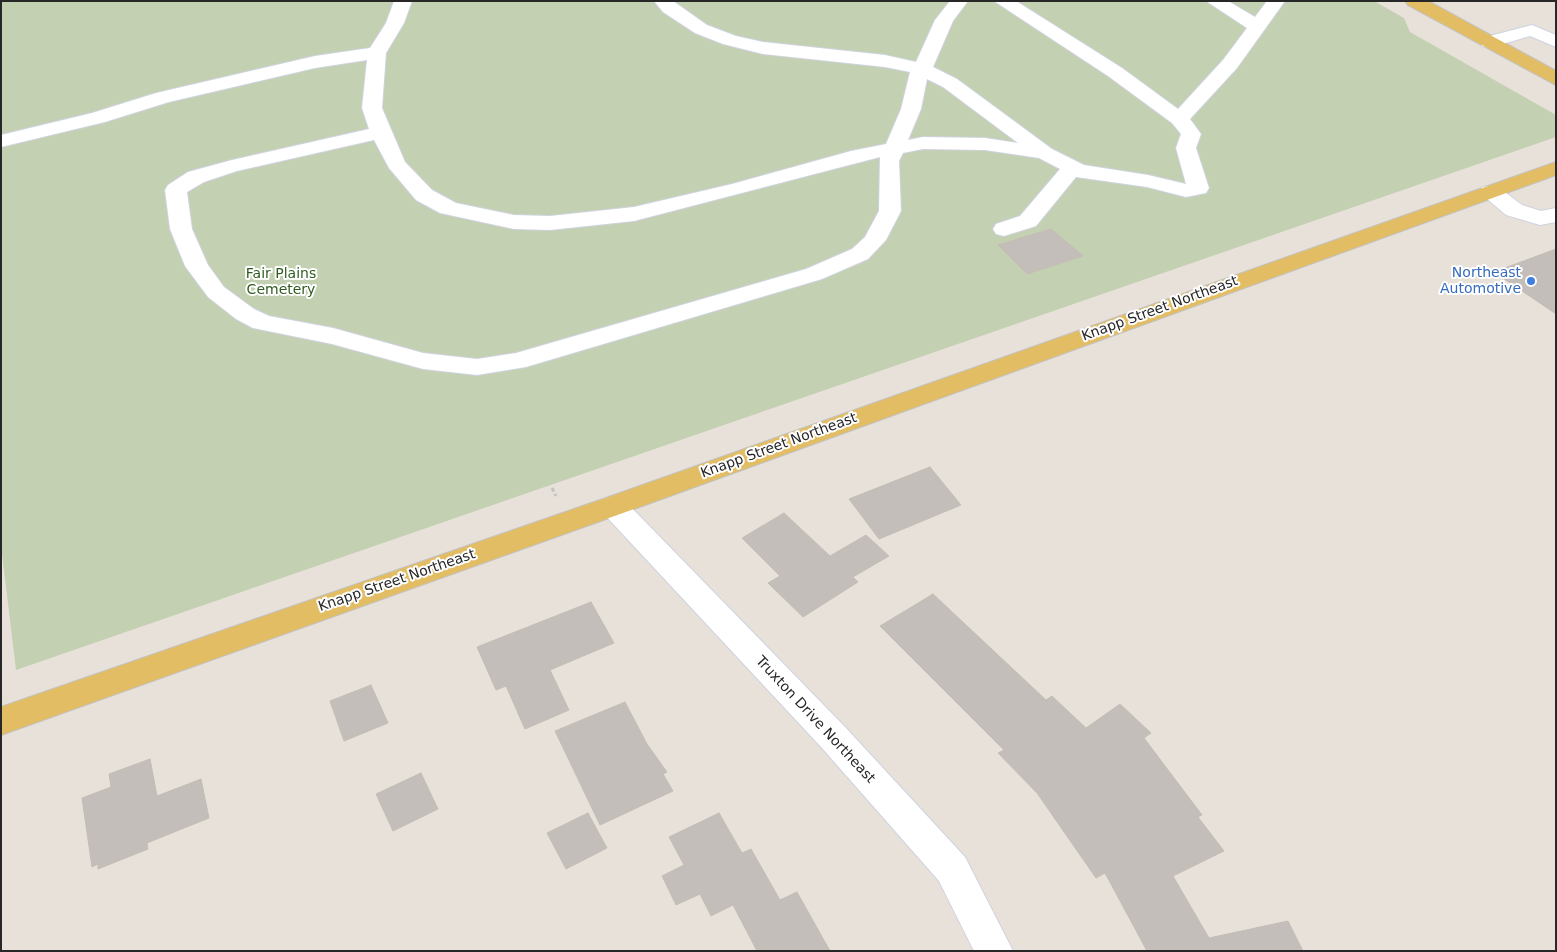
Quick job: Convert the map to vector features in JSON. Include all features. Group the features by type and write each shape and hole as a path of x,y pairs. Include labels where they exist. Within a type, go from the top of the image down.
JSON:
{"main road":[{"path":"1414,1 1553,75"},
{"name":"Knapp Street Northeast","path":"1,721 613,506 1556,168"}],"street":[{"path":"403,1 395,23 377,53 372,108 380,133 396,164 424,195 448,208 514,222 541,223 634,214 893,147 923,143 985,144 1045,153"},
{"path":"664,1 669,8 682,18 701,29 730,40 763,48 885,61 920,68 950,83 1045,153 1072,168 1148,181 1186,191 1198,188 1186,148 1191,134 1178,119 1115,72 1003,1"},
{"path":"380,133 232,166 196,177 176,190 181,228 197,266 216,292 245,314 262,323 332,336 423,361 477,367 517,361 639,327 814,274 860,254 875,240 890,211 889,161 893,147 911,109 920,68 926,63 944,20 959,1"},
{"path":"1215,1 1257,26"},
{"path":"1178,119 1230,64 1276,1"},
{"path":"1489,42 1556,22"},
{"path":"1532,30 1556,42"},
{"path":"1,141 98,118 163,97 314,62 377,53"},
{"path":"1,123 103,103 163,97"},
{"path":"1004,229 1028,221 1072,168"},
{"path":"1490,192 1514,210 1540,218 1556,215"},
{"name":"Truxton Drive Northeast","path":"613,506 834,738 952,869 994,951"}],"path":[{"path":"552,488 556,497"}],"green space":[{"name":"Fair Plains Cemetery","path":"1,1 1374,1 1404,18 1410,32 1556,115 1556,137 16,670 1,545"}],"building":[{"path":"1051,229 1083,256 1027,274 998,245"},
{"name":"Northeast Automotive","path":"1556,249 1556,314 1494,272"},
{"path":"930,467 961,505 879,539 849,499"},
{"path":"784,513 830,556 866,535 889,556 853,577 858,582 803,617 768,583 780,576 742,538"},
{"path":"933,594 1046,700 1052,696 1086,728 1120,704 1151,733 1144,738 1202,815 1198,817 1224,851 1173,876 1209,938 1288,921 1303,951 1147,951 1105,873 1096,878 1037,793 998,753 1004,750 880,626"},
{"path":"591,602 614,643 550,670 569,710 525,729 506,686 496,690 477,647"},
{"path":"371,685 388,723 344,741 330,701"},
{"path":"625,702 647,744 667,772 663,774 673,791 600,825 555,731"},
{"path":"150,759 157,796 201,779 209,818 147,843 148,849 98,869 98,864 92,867 82,798 111,787 109,774"},
{"path":"421,773 438,809 393,831 376,794"},
{"path":"588,813 607,848 566,869 547,833"},
{"path":"719,813 742,853 751,849 780,900 797,892 830,951 757,951 733,905 711,916 700,894 676,905 662,876 684,865 669,837"}],"place":[{"name":"Northeast Automotive","path":"1531,281"}]}
